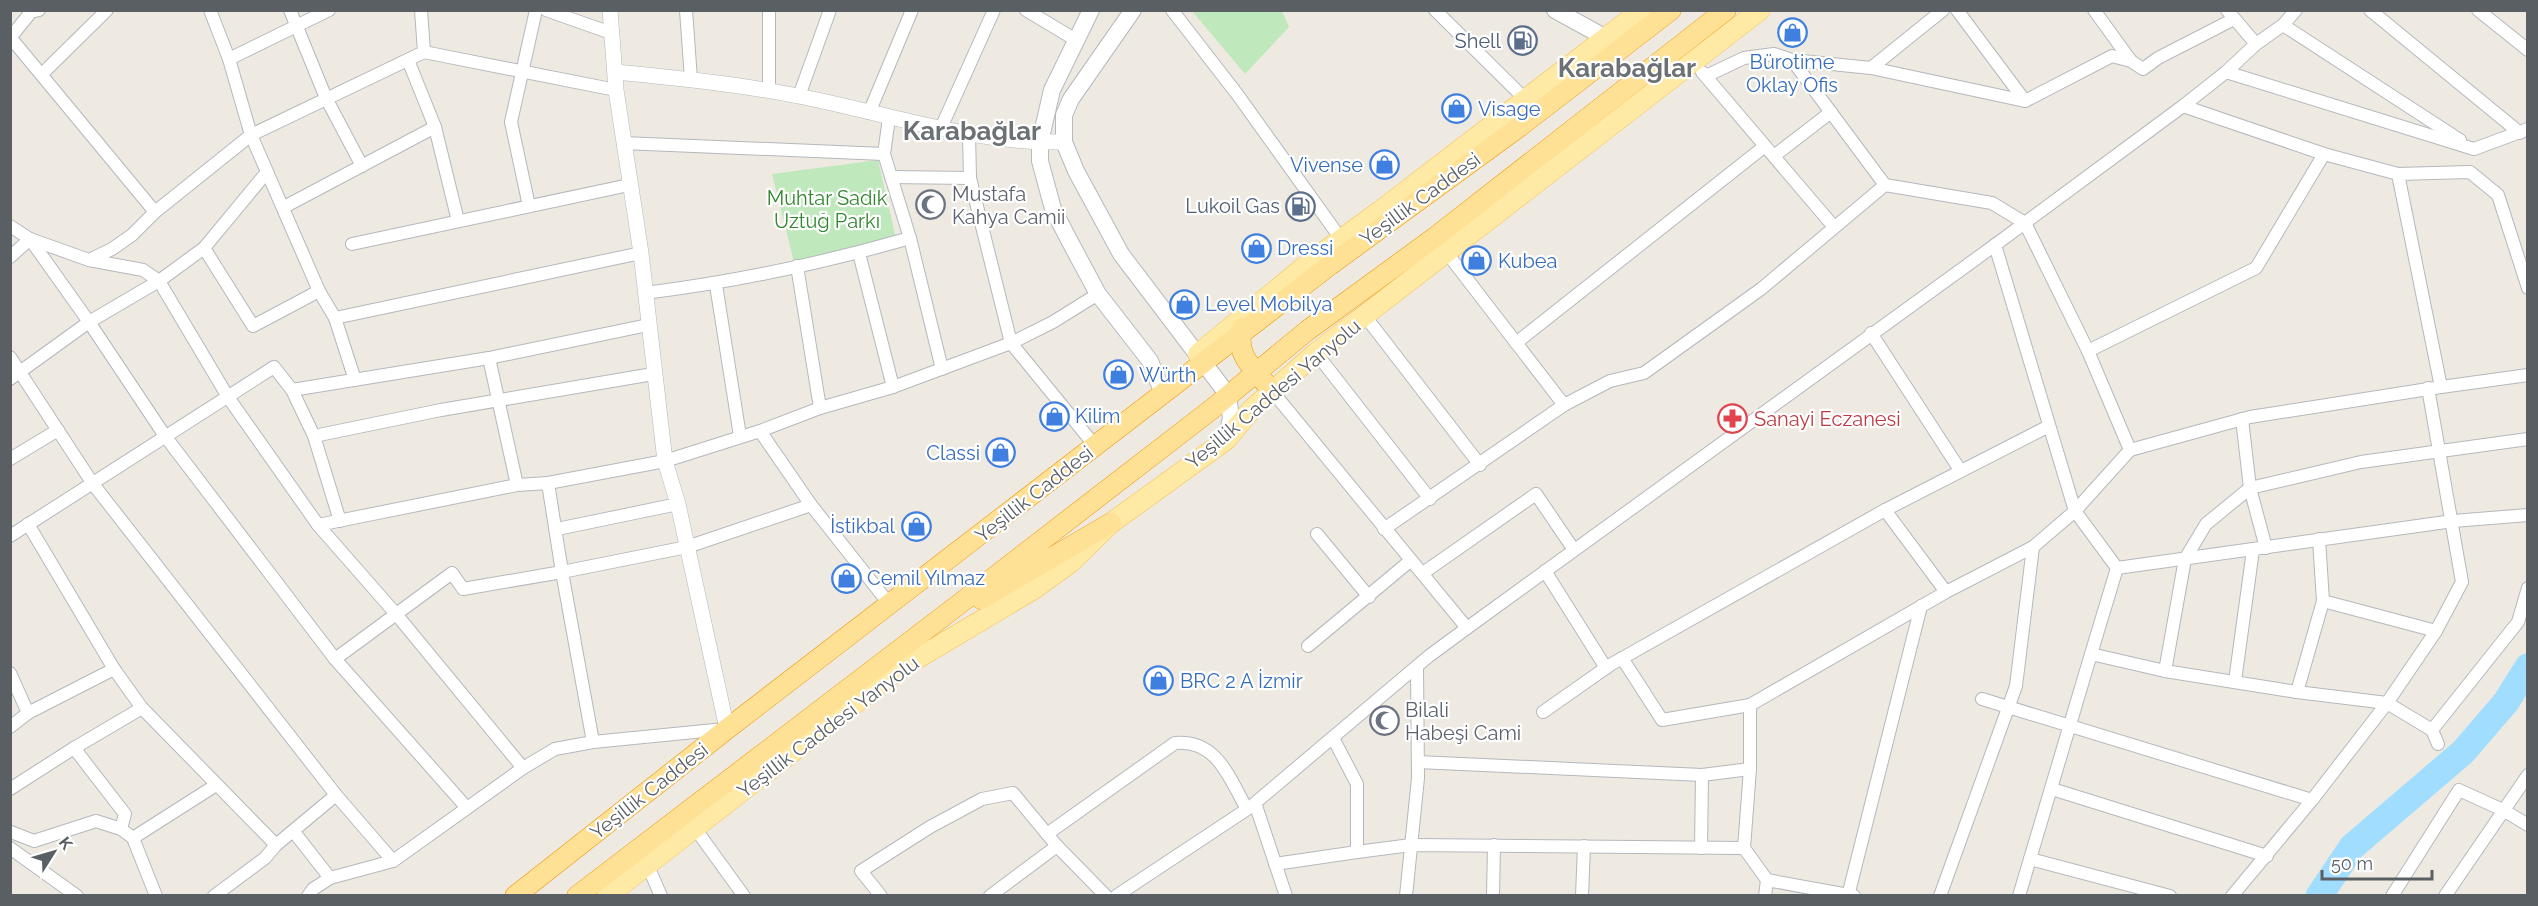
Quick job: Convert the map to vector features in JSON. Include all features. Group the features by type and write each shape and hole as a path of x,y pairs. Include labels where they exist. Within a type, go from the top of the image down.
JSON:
{"highway":[{"name":"Yeşillik Caddesi","path":"516,896 727,729 1150,405 1202,358 1243,326 1519,127 1671,10"},
{"name":"Yeşillik Caddesi","path":"577,896 958,605 1258,372 1308,330 1434,238 1726,10"},
{"path":"1243,326 1240,351 1272,391"},
{"path":"958,605 986,597 1111,523"}],"main road":[{"path":"1091,10 1052,90 1040,142 1040,161 1053,209 1098,294 1150,362 1160,386"},
{"path":"1133,10 1071,99 1064,116 1064,142 1076,171 1121,254 1228,395 1231,418 1226,440"},
{"path":"1555,10 1606,38"},
{"name":"Yeşillik Caddesi Yanyolu","path":"607,896 694,826 898,670 1034,589 1070,563 1111,523 1226,440 1251,410 1316,353 1446,254 1700,69 1760,10"},
{"path":"1243,326 1341,239 1526,100 1637,12"},
{"path":"1150,405 1160,386 1202,358"}],"street":[{"path":"42,74 107,10"},
{"path":"210,10 229,59 250,135 284,207 319,291 335,318 355,380"},
{"path":"290,10 326,98 362,166"},
{"path":"229,59 329,10"},
{"path":"421,10 424,52"},
{"path":"529,206 511,122 520,71 536,10"},
{"path":"546,10 611,33"},
{"path":"308,896 312,889 330,878 393,861 523,768 555,749 593,742 727,729 678,504 665,461 653,374 641,253 616,90 610,10"},
{"path":"686,10 691,79"},
{"path":"769,10 770,91"},
{"path":"799,96 830,10"},
{"path":"869,113 912,10"},
{"path":"941,128 994,10"},
{"path":"1026,10 1076,40"},
{"path":"1172,10 1237,94 1341,239"},
{"path":"1435,10 1526,100"},
{"path":"1871,68 1943,10"},
{"path":"1957,10 2025,101"},
{"path":"2094,10 2131,61"},
{"path":"1116,896 1251,806 1416,667 1467,628 2183,106 2226,72 2256,44 2283,25 2296,10"},
{"path":"2370,10 2524,131"},
{"path":"2478,10 2528,50"},
{"path":"33,11 11,38 155,212"},
{"path":"1834,226 1700,69 1744,58 1774,54 1792,60 1871,68 2025,101 2112,56 2131,61 2143,69 2230,15 2256,44"},
{"path":"2283,25 2474,149"},
{"path":"89,260 112,249 132,235 155,212 250,135 424,52 616,90"},
{"path":"408,60 435,128 458,221"},
{"path":"1792,60 1885,185 1992,203 2025,223 2088,351 2130,450"},
{"path":"616,72 691,79 799,96 889,118 969,133 1040,142 1064,142"},
{"path":"2226,72 2474,149 2524,131"},
{"path":"2183,106 2324,154 2398,174 2470,172 2498,195 2528,288"},
{"path":"1516,343 1769,151 1831,112"},
{"path":"889,118 884,154 910,238 942,369"},
{"path":"284,207 435,128"},
{"path":"969,133 970,178 1011,343 1096,447"},
{"path":"623,143 884,154"},
{"path":"2088,351 2256,268 2324,154"},
{"path":"10,379 89,322 159,280 204,248 267,172"},
{"path":"2232,896 2312,800 2387,703 2436,631 2463,582 2440,451 2434,387 2398,174"},
{"path":"891,177 970,178"},
{"path":"352,244 629,185"},
{"path":"1384,529 1564,405 1610,381 1644,373 1761,289 1885,185"},
{"path":"10,226 30,239 89,260 144,270 159,280 228,397 318,525 523,768"},
{"path":"645,293 716,285 859,253 910,238"},
{"path":"10,258 30,239"},
{"path":"30,239 165,436 335,659 467,808"},
{"path":"1995,245 2075,511 2117,568"},
{"path":"204,248 253,326 319,291"},
{"path":"335,318 641,253"},
{"path":"859,253 893,387"},
{"path":"1446,254 1564,405"},
{"path":"797,266 820,408"},
{"path":"716,285 740,436"},
{"path":"318,525 517,485 548,483 665,461 760,431 820,408 893,387 1011,343 1053,322 1098,294"},
{"path":"1365,316 1480,465"},
{"path":"292,390 489,358 648,325"},
{"path":"1871,333 1960,470"},
{"path":"1316,353 1430,499"},
{"path":"10,357 93,484 336,795 393,861"},
{"path":"489,358 517,485"},
{"path":"10,536 274,367 292,390 314,436 340,521"},
{"path":"314,436 441,410 653,374"},
{"path":"1622,658 1662,720 1750,705 1946,592 2033,547 2075,511 2130,450 2242,419 2434,387 2528,375"},
{"path":"1272,391 1467,628"},
{"path":"2242,419 2250,488 2266,548"},
{"path":"1543,712 1622,658 1885,510 2049,426"},
{"path":"10,459 58,430"},
{"path":"760,431 811,505 890,605"},
{"path":"2164,671 2185,559 2206,524 2250,488 2361,462 2528,439"},
{"path":"548,483 593,742"},
{"path":"1423,573 1536,494 1574,550"},
{"path":"557,529 678,504"},
{"path":"335,659 452,573 463,589 562,572 687,547 811,505"},
{"path":"1885,510 1946,592"},
{"path":"2117,568 2453,521 2528,515"},
{"path":"28,524 114,669 142,708 276,845"},
{"path":"1317,534 1369,597"},
{"path":"2297,692 2323,601 2319,539"},
{"path":"1940,896 2010,709 2016,686 2033,547"},
{"path":"2235,681 2253,549"},
{"path":"1308,645 1410,561"},
{"path":"2019,896 2117,568"},
{"path":"1545,571 1606,668"},
{"path":"2432,730 2518,622 2528,588"},
{"path":"2323,601 2436,631"},
{"path":"1767,880 1850,895 1921,606"},
{"path":"2091,654 2164,671 2297,692 2387,703 2432,730 2438,744"},
{"path":"1406,896 1418,762 1416,667"},
{"path":"10,728 28,713 114,669"},
{"path":"10,673 28,713"},
{"path":"1982,699 2312,800"},
{"path":"1750,705 1750,769 1744,848 1767,880 1765,896"},
{"path":"10,789 142,708"},
{"path":"1333,738 1357,784 1357,852"},
{"path":"1047,834 1175,743 1191,742 1207,748 1251,806 1286,896"},
{"path":"74,748 125,814 121,829"},
{"path":"1418,762 1702,775 1750,769"},
{"path":"1701,848 1702,775"},
{"path":"2445,896 2528,775"},
{"path":"133,838 216,785"},
{"path":"2052,789 2267,856"},
{"path":"2398,893 2459,790 2504,810 2528,825"},
{"path":"881,896 861,871 930,827 982,799 1013,794 1057,846 1106,896"},
{"path":"214,896 265,858 276,845 336,795"},
{"path":"11,832 34,841 96,821 121,829 133,838 156,896"},
{"path":"694,826 744,896"},
{"path":"294,832 330,878"},
{"path":"1275,864 1411,845 1744,848"},
{"path":"1493,896 1494,845"},
{"path":"990,896 1057,846"},
{"path":"1582,896 1584,846"},
{"path":"10,848 77,896"},
{"path":"2030,859 2131,891 2170,896"},
{"path":"647,864 661,896"}],"green space":[{"path":"1192,11 1282,11 1289,27 1245,74"},
{"name":"Muhtar Sadık Uztuğ Parkı","path":"878,160 896,239 794,262 772,174"}],"waterway":[{"path":"2319,896 2352,847 2463,752 2506,702 2528,667"}],"place":[{"name":"Bürotime Oklay Ofis","path":"1792,32"},
{"name":"Shell","path":"1522,41"},
{"name":"Visage","path":"1457,109"},
{"name":"Vivense","path":"1384,165"},
{"name":"Mustafa Kahya Camii","path":"931,205"},
{"name":"Lukoil Gas","path":"1301,206"},
{"name":"Dressi","path":"1256,248"},
{"name":"Kubea","path":"1477,261"},
{"name":"Level Mobilya","path":"1184,304"},
{"name":"Würth","path":"1118,375"},
{"name":"Kilim","path":"1054,416"},
{"name":"Sanayi Eczanesi","path":"1733,419"},
{"name":"Classi","path":"1001,453"},
{"name":"İstikbal","path":"916,526"},
{"name":"Cemil Yılmaz","path":"846,578"},
{"name":"BRC 2 A İzmir","path":"1159,681"},
{"name":"Bilali Habeşi Cami","path":"1384,721"}],"district":[{"name":"Karabağlar","path":"1627,68"},
{"name":"Karabağlar","path":"972,131"}]}
